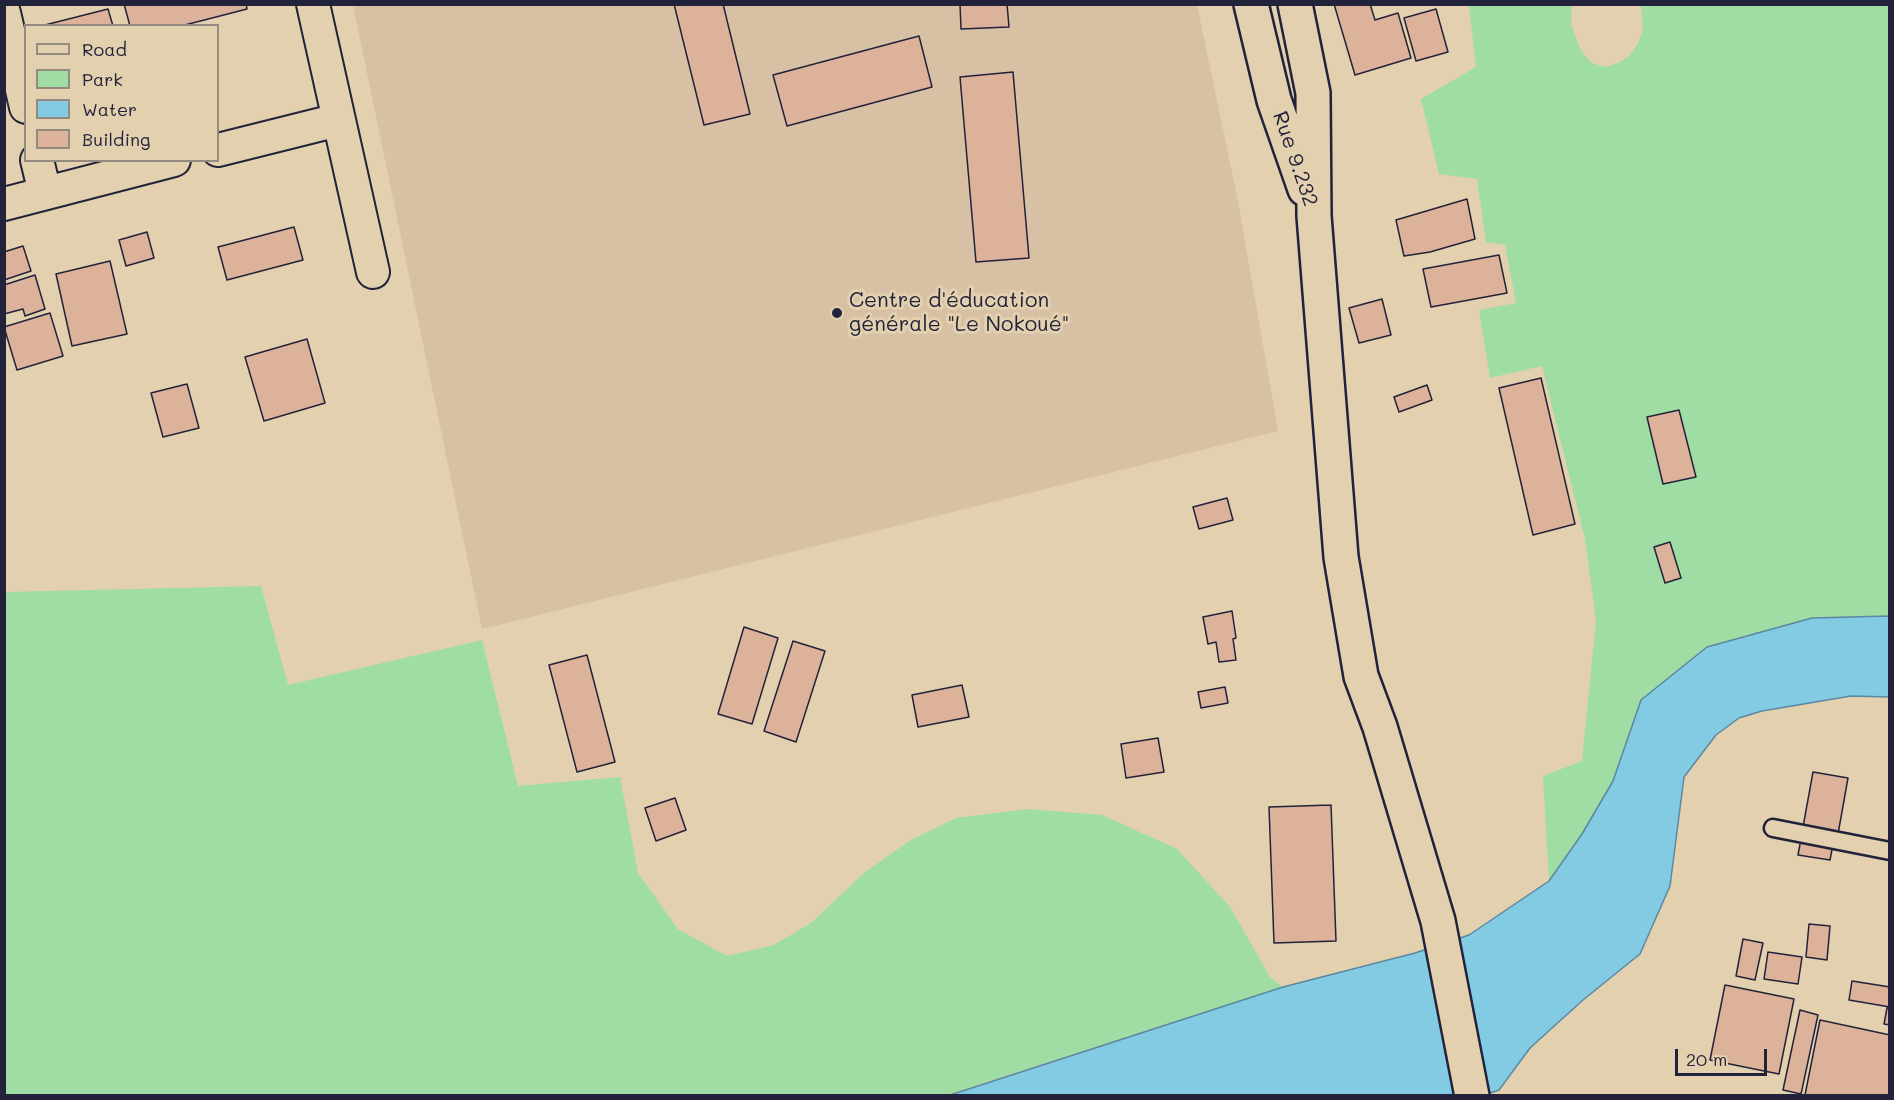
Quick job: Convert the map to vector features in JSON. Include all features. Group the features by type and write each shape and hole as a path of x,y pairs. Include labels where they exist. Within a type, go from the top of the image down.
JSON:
{"street":[{"path":"313,4 373,272"},
{"name":"Rue 9.232","path":"1251,4 1274,100 1314,216"},
{"name":"Rue 9.232","path":"1295,4 1313,93 1314,216"},
{"path":"4,13 24,98"},
{"path":"219,150 338,120"},
{"path":"37,162 45,193"},
{"path":"4,204 166,162"},
{"path":"1314,216 1341,557 1361,676 1380,727 1438,921 1472,1095"}],"lane":[{"path":"1773,828 1890,851"}],"shaded area":[{"name":"Centre d'éducation générale \"Le Nokoué\"","path":"353,5 1197,5 1237,196 1278,431 482,629"}],"green space":[{"path":"1469,5 1572,5 1571,24 1581,51 1592,63 1605,67 1629,56 1639,42 1643,27 1641,5 1889,5 1889,616 1812,618 1641,700 1613,781 1582,834 1549,881 1543,776 1582,761 1596,621 1585,539 1542,366 1490,378 1479,310 1516,303 1505,245 1486,242 1477,179 1439,174 1421,99 1476,67"},
{"path":"261,586 288,685 482,640 518,786 620,777 638,873 678,929 727,956 774,945 811,923 864,873 909,841 956,818 1028,809 1102,815 1177,849 1230,907 1270,977 1283,987 947,1095 5,1095 4,592"}],"water":[{"path":"1889,616 1889,697 1851,696 1762,711 1739,718 1716,735 1684,777 1670,886 1640,954 1583,1000 1530,1048 1499,1090 1482,1096 947,1096 1283,987 1415,953 1469,935 1549,881 1582,834 1613,781 1641,700 1707,647 1812,618"}],"building":[{"path":"124,4 246,4 247,9 189,24 129,24"},
{"path":"674,4 723,4 750,114 704,125"},
{"path":"960,4 1007,4 1009,27 961,29"},
{"path":"1334,4 1370,4 1375,20 1398,13 1411,58 1355,75"},
{"path":"108,9 112,24 49,24"},
{"path":"1436,9 1448,52 1416,61 1404,18"},
{"path":"919,36 932,87 787,126 773,75"},
{"path":"1013,72 1029,258 976,262 960,77"},
{"path":"1467,199 1475,239 1430,252 1404,256 1396,220"},
{"path":"294,227 303,260 227,280 218,247"},
{"path":"147,232 154,258 126,266 119,240"},
{"path":"23,246 31,271 4,280 4,252"},
{"path":"1499,255 1507,293 1431,307 1423,269"},
{"path":"110,261 127,334 72,346 56,274"},
{"path":"35,275 45,309 25,316 23,309 4,314 4,285"},
{"path":"1382,299 1391,335 1359,343 1349,308"},
{"path":"50,313 63,356 17,370 4,327"},
{"path":"307,339 325,403 264,421 245,357"},
{"path":"1541,378 1575,524 1533,535 1499,388"},
{"path":"187,384 199,428 163,437 151,393"},
{"path":"1427,385 1432,400 1399,412 1394,397"},
{"path":"1679,410 1696,477 1663,484 1647,417"},
{"path":"1227,498 1233,520 1199,529 1193,507"},
{"path":"1670,542 1681,578 1665,583 1654,547"},
{"path":"1232,611 1236,660 1219,662 1216,642 1208,644 1203,617"},
{"path":"744,627 778,638 752,724 718,714"},
{"path":"793,641 825,651 796,742 764,731"},
{"path":"587,655 615,762 577,772 549,665"},
{"path":"962,685 969,717 918,727 912,695"},
{"path":"1225,687 1228,703 1201,708 1198,692"},
{"path":"1158,738 1164,772 1126,778 1121,744"},
{"path":"1813,772 1848,778 1838,834 1803,827"},
{"path":"675,798 686,830 656,841 645,808"},
{"path":"1331,805 1336,941 1274,943 1269,807"},
{"path":"1801,839 1833,844 1830,860 1798,855"},
{"path":"1809,924 1830,926 1827,960 1806,957"},
{"path":"1743,939 1763,943 1755,980 1736,976"},
{"path":"1768,952 1802,957 1798,984 1764,979"},
{"path":"1852,981 1890,987 1890,1007 1849,1000"},
{"path":"1725,985 1794,999 1779,1074 1710,1060"},
{"path":"1887,1008 1890,1008 1890,1025 1884,1024"},
{"path":"1800,1010 1818,1015 1801,1094 1783,1090"},
{"path":"1820,1020 1890,1035 1890,1096 1805,1095"}],"place":[{"name":"Centre d'éducation générale \"Le Nokoué\"","path":"837,313"}]}
